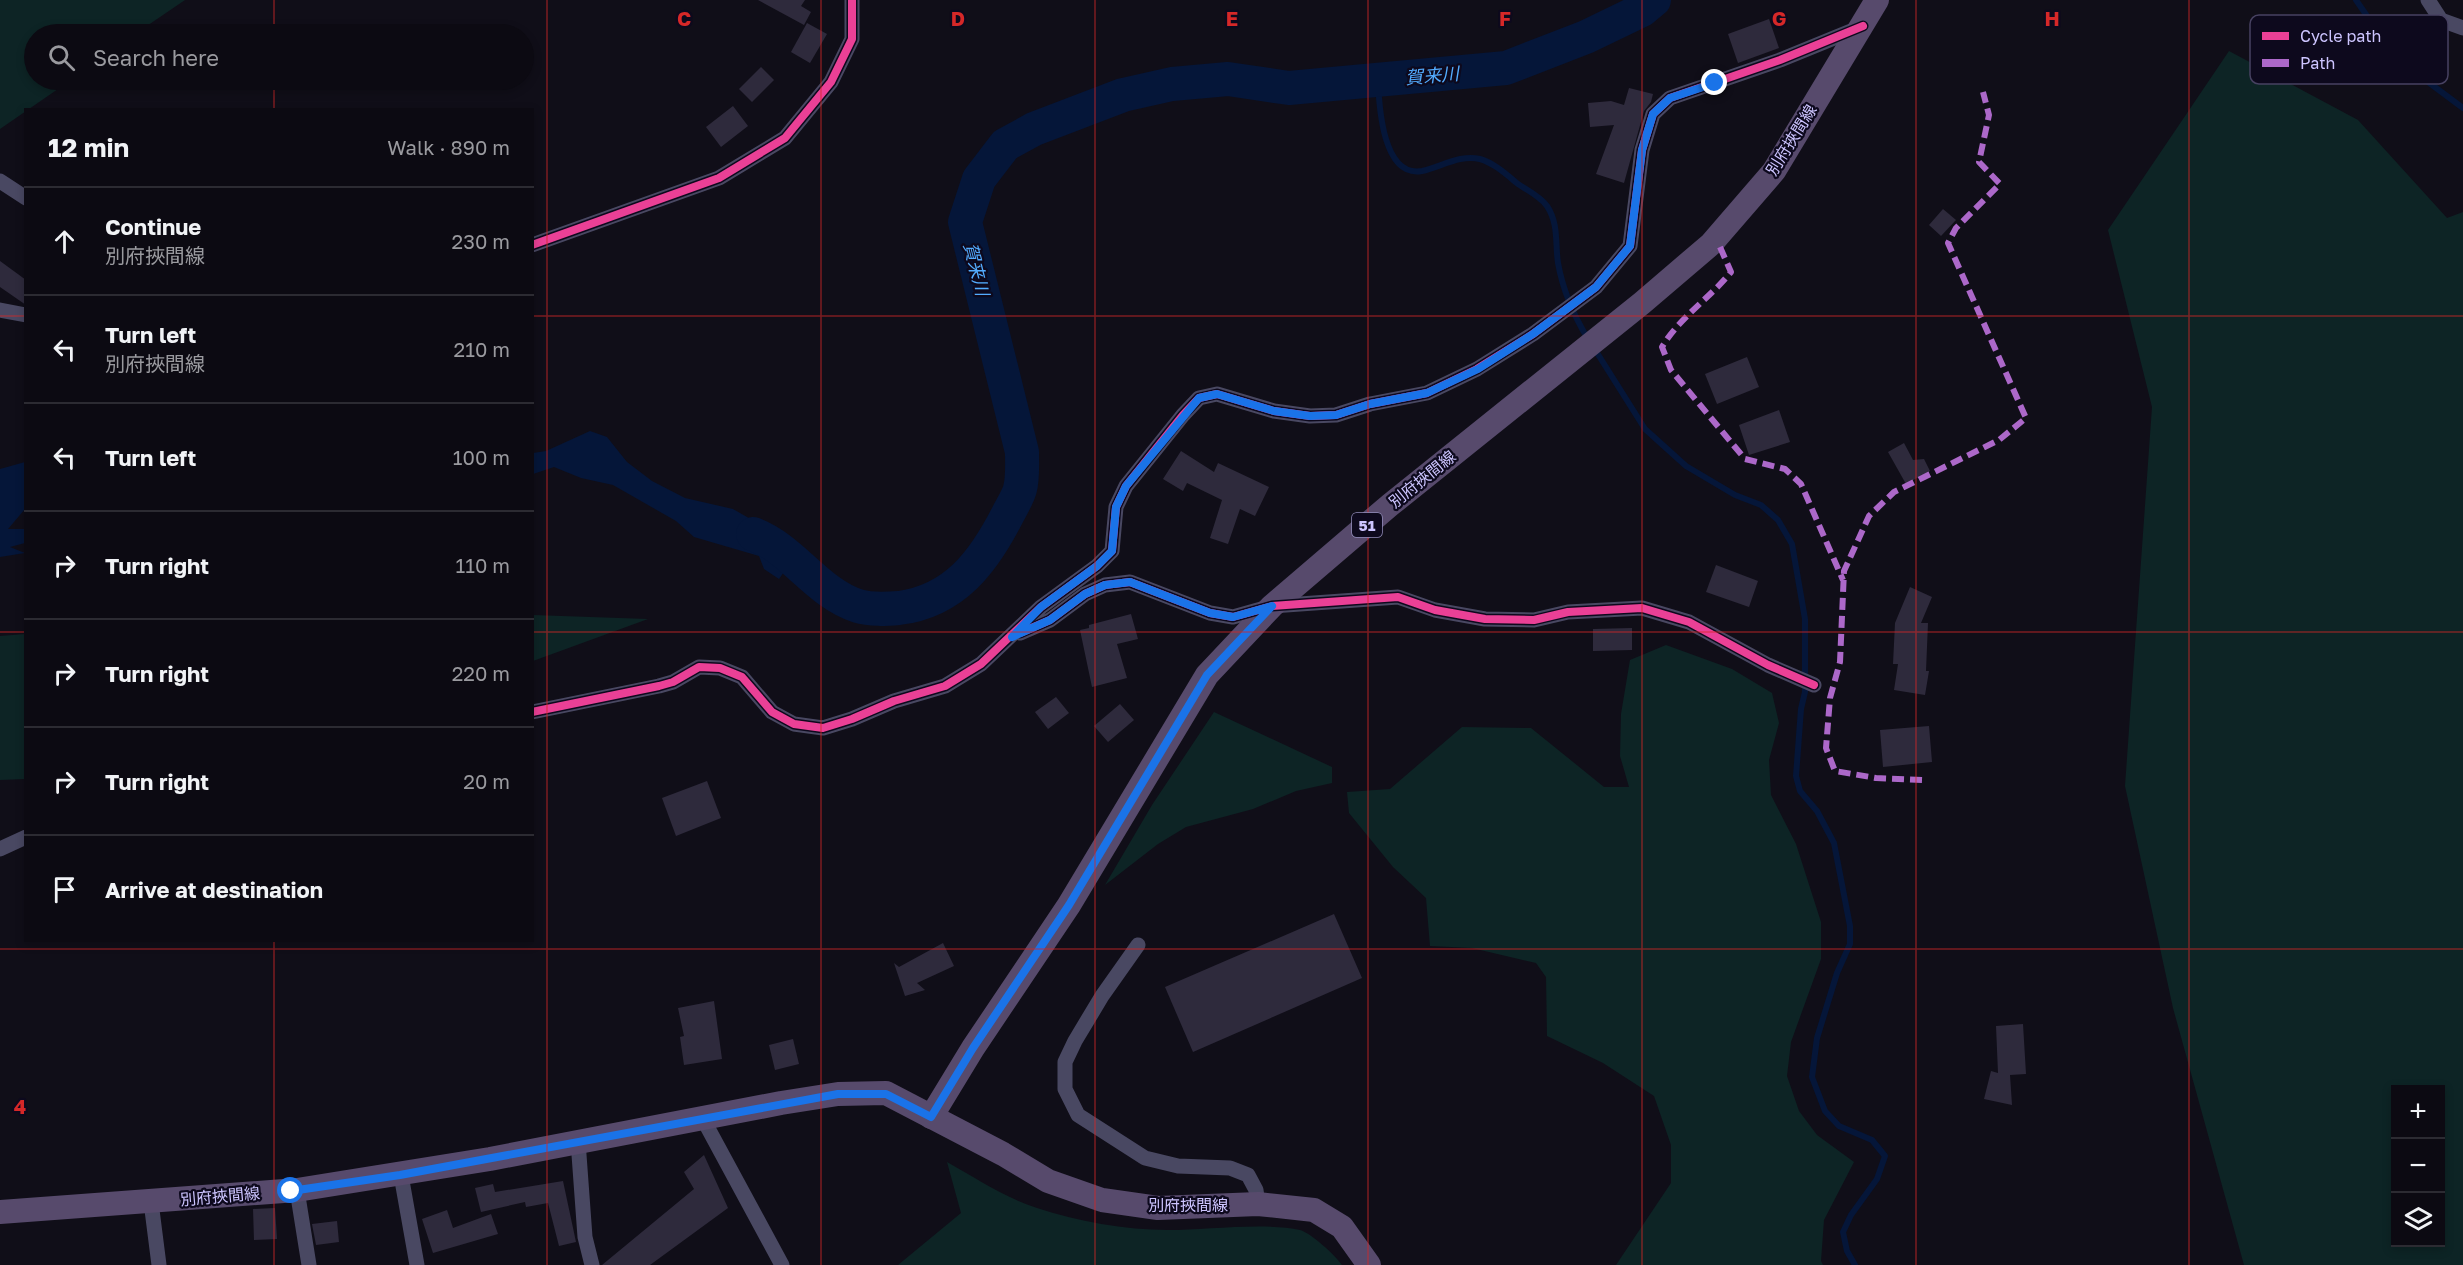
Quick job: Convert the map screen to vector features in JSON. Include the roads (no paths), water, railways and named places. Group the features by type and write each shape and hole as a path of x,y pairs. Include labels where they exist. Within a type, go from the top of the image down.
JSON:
{"main road":[{"name":"別府挾間線","path":"931,1117 973,1048 1069,905 1207,675 1272,606 1390,505 1711,244 1774,171 1877,0"},
{"name":"別府挾間線","path":"0,1212 297,1190 400,1175 838,1094 886,1094 1003,1154 1048,1181 1102,1200 1158,1208 1258,1204 1314,1210 1342,1227 1369,1265"}],"street":[{"path":"534,243 719,178 786,138 831,82 852,39 852,0"},
{"path":"2428,0 2438,15"},
{"path":"2448,23 2463,28"},
{"path":"534,712 666,684 699,667 720,668 742,677 772,712 794,724 823,728 945,686 981,664 1041,607 1097,566 1112,551 1116,507 1126,486 1199,398 1217,394 1274,411 1310,416 1336,415 1370,404 1427,393 1478,369 1533,334 1596,287 1630,246 1642,150 1653,114 1670,98 1780,60 1863,26"},
{"path":"0,181 24,197"},
{"path":"0,310 24,315"},
{"path":"1012,637 1050,620 1085,594 1105,585 1130,582 1210,613 1233,617 1272,606 1398,597 1435,610 1485,619 1534,620 1568,612 1642,608 1689,622 1768,665 1814,685"},
{"path":"0,849 24,838"},
{"path":"1138,945 1102,996 1075,1041 1065,1062 1065,1089 1078,1115 1145,1158 1178,1166 1230,1168 1248,1175 1256,1190 1258,1204"},
{"path":"703,1119 782,1265"},
{"path":"578,1142 585,1237 592,1265"},
{"path":"400,1175 417,1265"},
{"path":"297,1190 309,1265"},
{"path":"151,1202 159,1265"}],"water":[{"path":"590,431 607,437 627,462 652,481 685,498 733,509 782,537 798,552 779,579 764,569 759,556 694,537 676,521 613,485 581,478 554,467 534,474 534,453 546,451"},
{"path":"24,462 24,510 8,529 24,529 24,543 10,547 24,553 0,557 0,469"}],"waterway":[{"name":"賀来川","path":"753,534 781,550 843,600 873,609 899,608 919,604 936,597 952,588 966,576 989,548 1019,492 1022,452 965,222 979,179 1005,145 1034,129 1123,95 1172,84 1228,79 1289,88 1506,68 1586,37 1642,10 1654,0"},
{"path":"2356,0 2366,15"},
{"path":"1378,80 1382,123 1391,152 1399,164 1409,170 1422,171 1465,158 1480,159 1495,166 1544,203 1553,220 1558,263 1566,293 1588,339"},
{"path":"2431,84 2463,108"},
{"path":"1594,348 1645,429 1686,466 1735,495 1761,505 1778,520 1792,544 1805,619 1805,692 1801,709 1796,776 1800,791 1817,811 1834,843 1850,926 1850,944 1837,973 1817,1038 1812,1077 1825,1111 1839,1126 1872,1140 1885,1156 1877,1179 1851,1215 1843,1232 1847,1251 1855,1265"}]}
